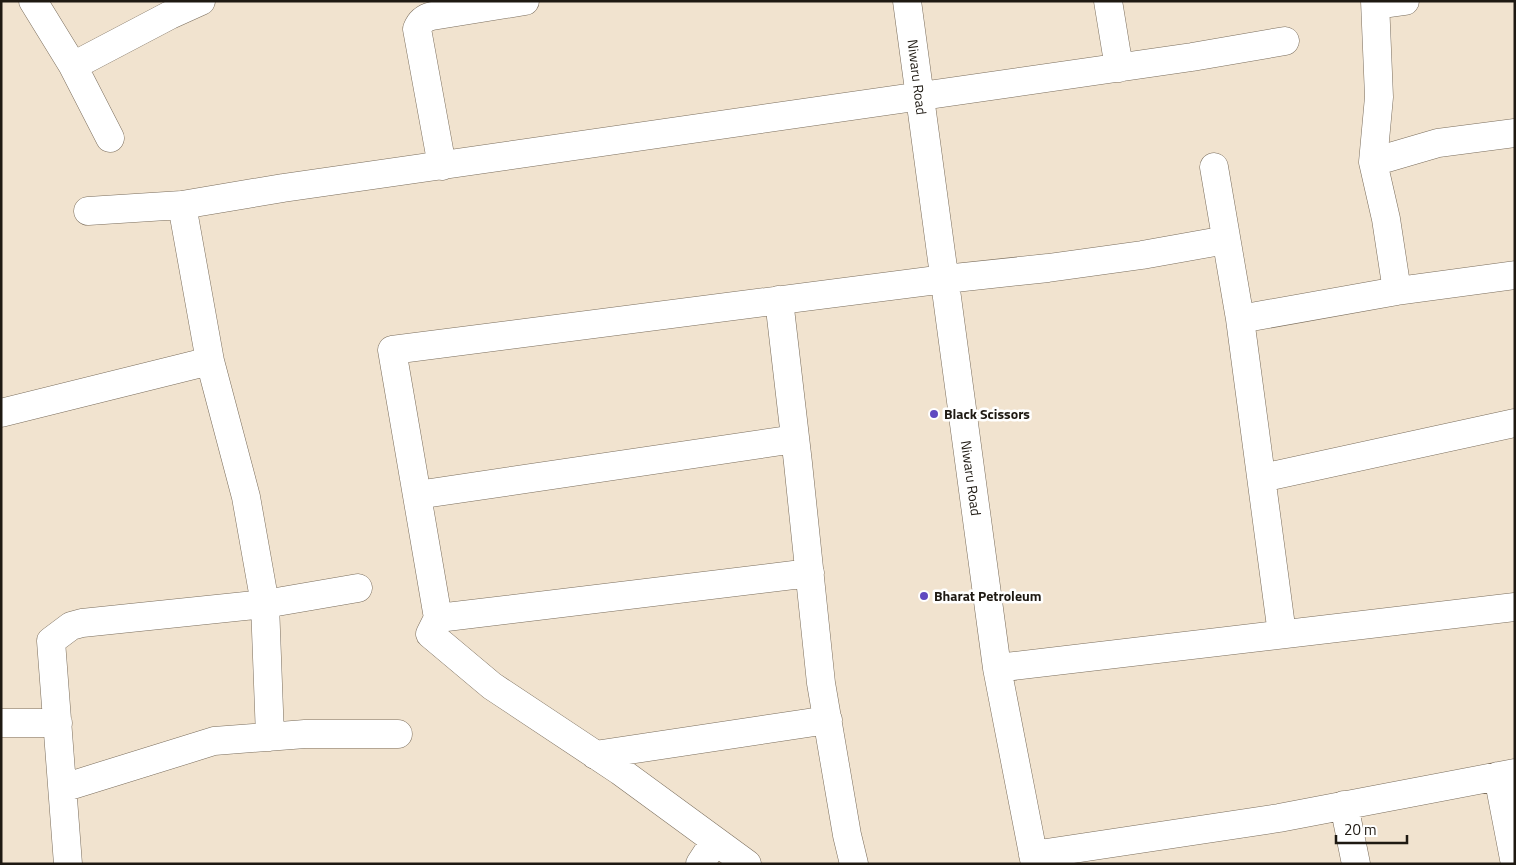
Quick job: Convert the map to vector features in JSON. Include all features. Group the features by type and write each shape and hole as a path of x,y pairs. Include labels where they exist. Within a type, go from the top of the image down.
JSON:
{"street":[{"path":"33,1 73,66 110,138"},
{"path":"73,66 170,15 201,1"},
{"path":"442,166 417,28 425,18 432,16 525,1"},
{"name":"Niwaru Road","path":"907,1 997,668 1034,859"},
{"path":"1108,1 1120,68"},
{"path":"1397,291 1386,219 1374,162 1379,97 1376,3 1405,1"},
{"path":"88,211 182,205 283,188 1120,68 1285,41"},
{"path":"1374,162 1438,143 1515,134"},
{"path":"1214,167 1240,319 1282,634"},
{"path":"182,205 210,361 246,497 265,604 270,737"},
{"path":"746,864 595,755 492,686 430,634 438,618 392,350 945,279 1057,267 1142,255 1226,240"},
{"path":"1240,319 1397,291 1515,275"},
{"path":"779,300 821,683 847,835 854,864"},
{"path":"1,413 210,361"},
{"path":"1262,478 1515,423"},
{"path":"416,496 795,439"},
{"path":"438,618 810,573"},
{"path":"68,864 51,641 71,626 82,624 265,604 358,588"},
{"path":"997,668 1515,607"},
{"path":"595,755 828,720"},
{"path":"1,723 58,723"},
{"path":"63,788 214,742 305,734 398,734"},
{"path":"1034,859 1279,818 1506,774 1514,864"},
{"path":"1344,805 1356,864"},
{"path":"700,864 715,841"}],"place":[{"name":"Black Scissors","path":"934,414"},
{"name":"Bharat Petroleum","path":"924,596"}]}
